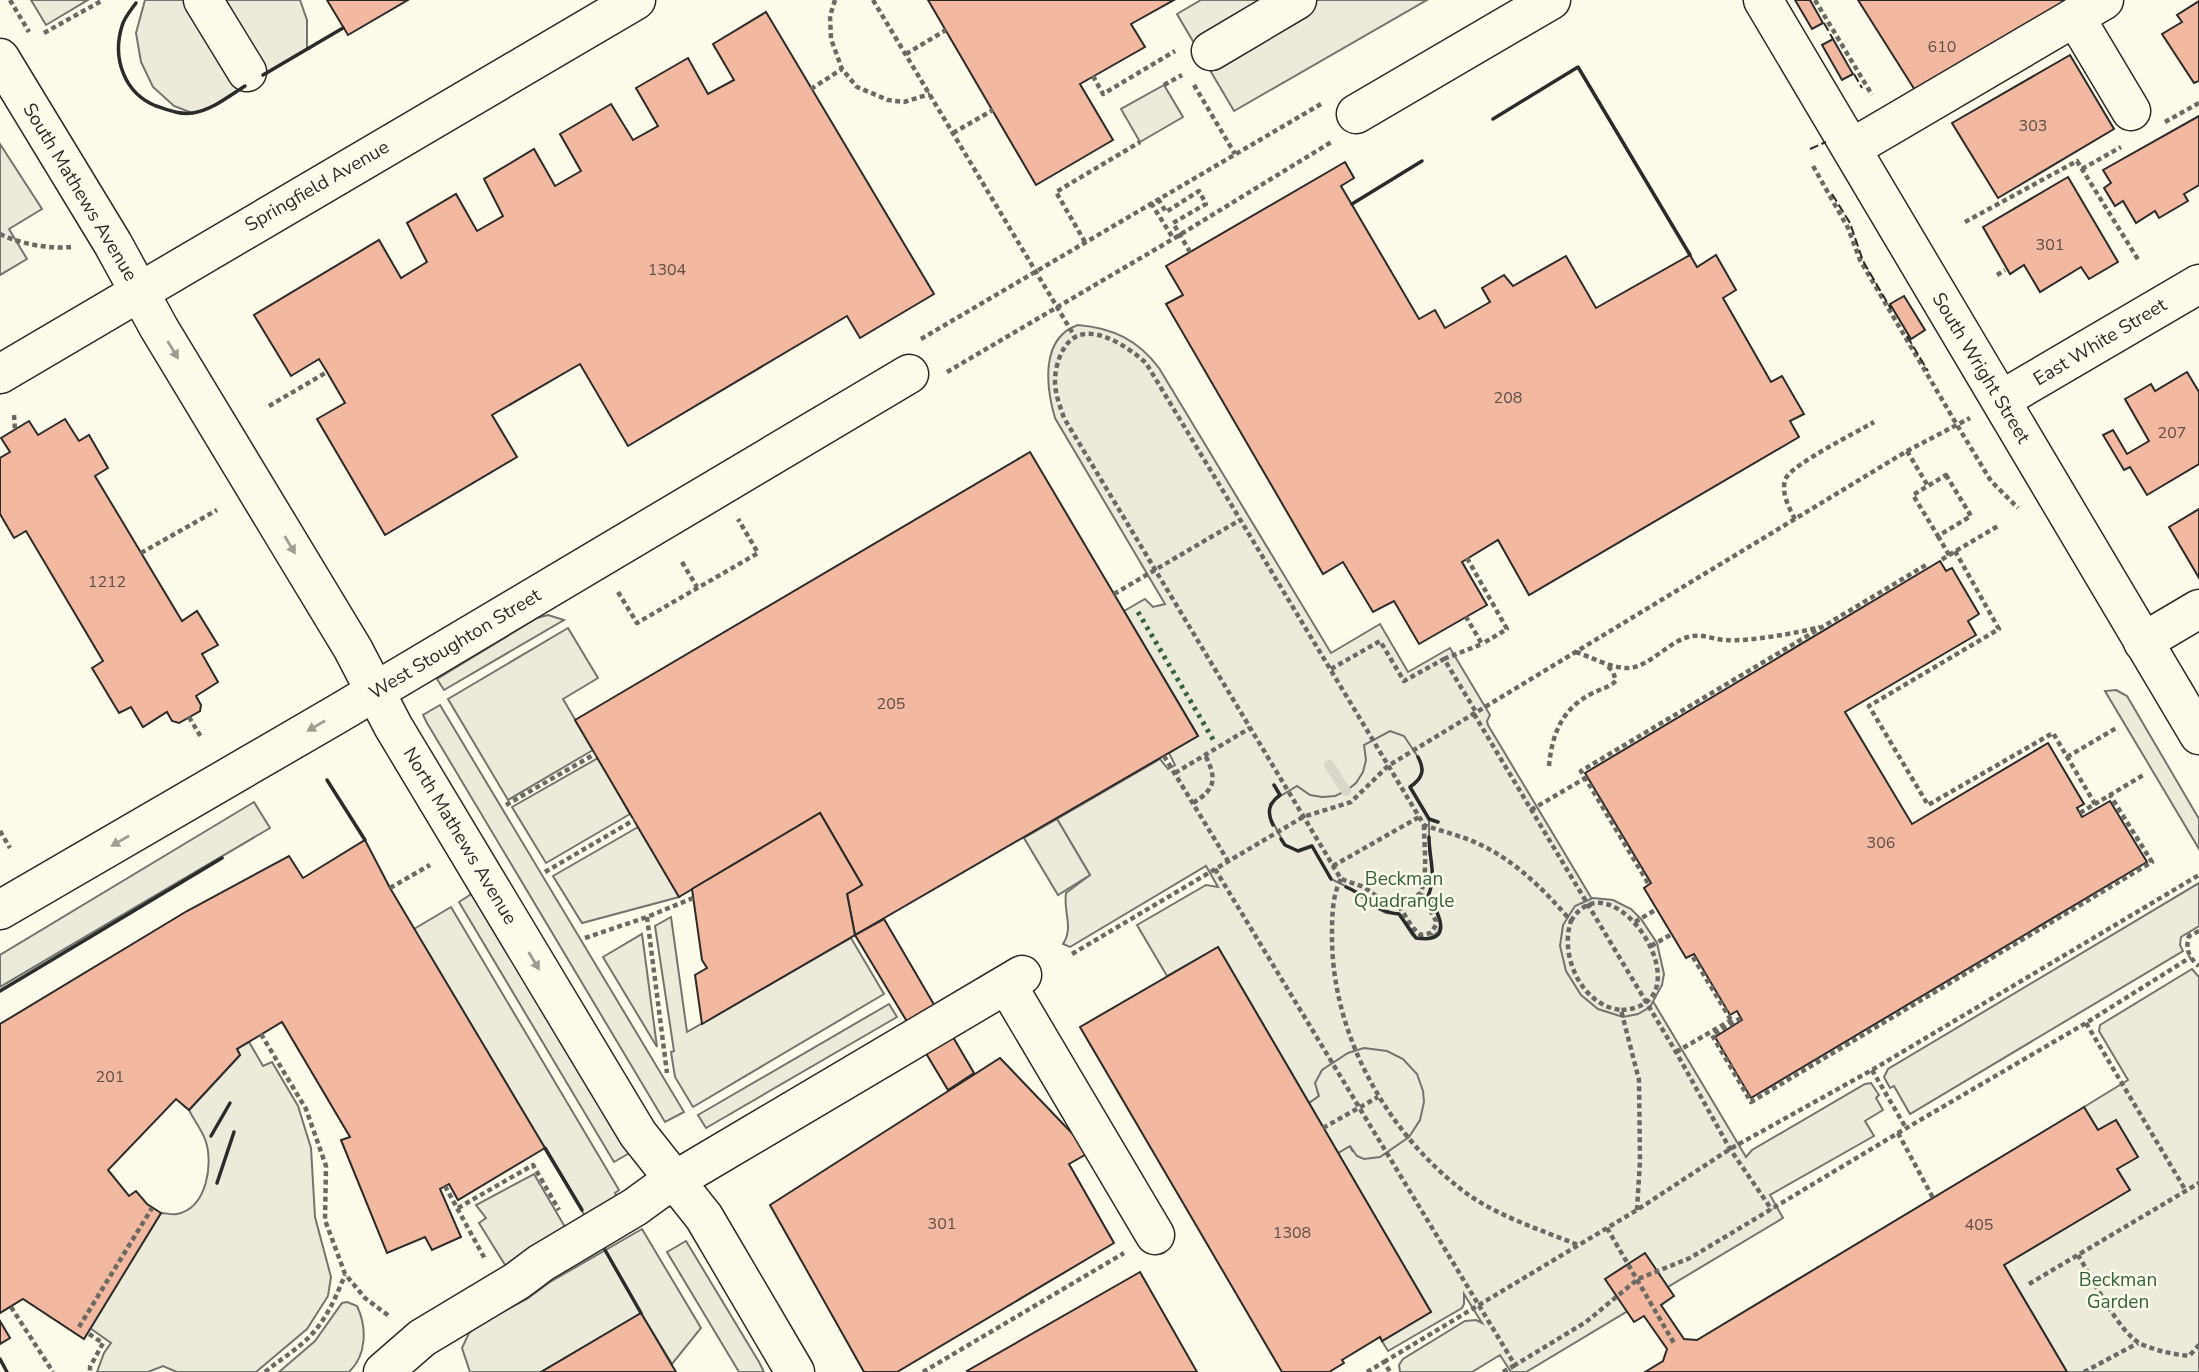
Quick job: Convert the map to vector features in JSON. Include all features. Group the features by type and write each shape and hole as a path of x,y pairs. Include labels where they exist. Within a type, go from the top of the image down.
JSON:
{"street":[{"path":"203,0 247,72"},
{"name":"Springfield Avenue","path":"0,374 636,0"},
{"path":"1193,67 1297,0"},
{"path":"1349,125 1551,0"},
{"name":"South Wright Street","path":"1763,0 2199,735"},
{"path":"1852,148 2090,8 2131,111"},
{"name":"South Mathews Avenue","path":"0,58 139,291"},
{"name":"East White Street","path":"2001,400 2199,284"},
{"name":"North Mathews Avenue","path":"139,291 353,649 393,726 638,1134 705,1217 795,1372"},
{"name":"West Stoughton Street","path":"0,910 375,691 719,485 910,359"},
{"path":"2143,642 2199,610"},
{"path":"383,1372 422,1338 577,1241 1015,980 1155,1235"}],"path":[{"path":"44,33 103,0"},
{"path":"835,0 830,16 831,39 842,69 857,87 888,100 904,102 930,94"},
{"path":"873,0 1075,337"},
{"path":"906,54 946,30"},
{"path":"1093,76 1102,94 1174,51 1193,67 1235,154"},
{"path":"1164,85 1193,67"},
{"path":"811,89 842,69"},
{"path":"1322,103 1349,125 1173,239 933,380 910,359 1036,271 1235,154 1322,103"},
{"path":"953,133 993,110"},
{"path":"1085,242 1056,192 1140,142"},
{"path":"1809,157 1848,228 1860,260 1957,425"},
{"path":"1965,222 2077,161 2139,261"},
{"path":"1158,199 1166,212 1199,191 1206,204 1173,223 1190,252"},
{"path":"1151,203 1173,239"},
{"path":"0,234 13,241 58,248 78,246"},
{"path":"1997,275 2005,270"},
{"path":"1399,906 1421,893 1427,875 1423,850 1424,825 1146,363 1130,349 1102,336 1086,334 1075,337 1065,346 1059,358 1055,380 1064,418 1341,879 1364,887 1383,901 1399,906 1416,932 1421,935 1431,933 1436,921 1421,893"},
{"path":"269,406 327,372"},
{"path":"14,415 15,430"},
{"path":"1795,519 1788,506 1784,486 1787,475 1874,422"},
{"path":"1072,954 1303,817 1351,802 1388,766 1907,451 1943,434"},
{"path":"1907,451 1928,486"},
{"path":"1938,536 1971,516 1946,475 1913,495 1938,536 1952,553 1999,629 1869,706 1928,805 2053,733 2095,804"},
{"path":"597,558 637,623 758,553 719,485"},
{"path":"141,553 217,510"},
{"path":"1114,594 1240,520"},
{"path":"1940,561 1998,526"},
{"path":"1331,669 1380,641 1404,681 1444,659 1482,644 1507,629 1467,558"},
{"path":"682,562 697,587"},
{"path":"1648,883 1581,771 1926,565"},
{"path":"1466,617 1482,644"},
{"path":"1575,652 1616,667 1629,668 1653,658 1669,644 1690,636 1705,635 1724,640 1806,631 1827,625"},
{"path":"1444,659 1676,1052 1730,1149 1772,1210"},
{"path":"1549,766 1555,730 1571,706 1616,681 1613,671 1603,661"},
{"path":"189,717 201,737"},
{"path":"2067,757 2118,727"},
{"path":"1175,773 1250,728"},
{"path":"506,805 595,754"},
{"path":"1193,803 1203,797 1212,786 1214,776 1205,755"},
{"path":"1164,756 1228,861"},
{"path":"1987,770 1991,777"},
{"path":"2080,813 2145,774"},
{"path":"1531,810 1586,777"},
{"path":"1676,1052 1739,1018 1712,1035 1751,1102 2152,862 2110,795"},
{"path":"1333,866 1419,817"},
{"path":"545,872 634,820"},
{"path":"1424,825 1480,844 1503,857 1544,891 1571,922"},
{"path":"0,831 10,848"},
{"path":"390,888 430,865"},
{"path":"1215,869 1515,1365"},
{"path":"1367,1372 1637,1210 1730,1149 1872,1070 2199,875"},
{"path":"1341,879 1332,925 1335,980 1356,1051 1378,1097 1423,1154 1464,1191 1509,1217 1578,1245"},
{"path":"585,938 694,898"},
{"path":"1607,905 1635,922 1651,946 1658,972 1653,993 1646,1002 1632,1009 1621,1010 1603,1005 1587,991 1578,979 1568,954 1567,935 1571,922 1575,915 1589,906 1607,905"},
{"path":"1635,922 1657,909"},
{"path":"647,917 667,1073"},
{"path":"2199,931 2189,936 2186,944 2191,957 2199,966"},
{"path":"1651,946 1672,934"},
{"path":"1693,957 1731,1020"},
{"path":"1503,1372 1586,1322 1638,1279 1690,1258 2086,1023 2191,957"},
{"path":"1621,1010 1639,1080 1640,1161 1637,1210"},
{"path":"2086,1023 2186,1191"},
{"path":"261,1034 306,1109 319,1146 326,1166 325,1220 345,1274 332,1305 307,1340 265,1372"},
{"path":"1872,1070 1906,1128"},
{"path":"1323,1128 1378,1097"},
{"path":"1898,1133 1933,1198"},
{"path":"458,1208 533,1165 577,1241"},
{"path":"2029,1284 2199,1183"},
{"path":"445,1186 502,1290"},
{"path":"79,1327 152,1208"},
{"path":"1607,1228 1675,1345"},
{"path":"923,1372 1155,1235"},
{"path":"2078,1255 2118,1321 2138,1343 2165,1353 2189,1356 2199,1345"},
{"path":"11,1307 53,1372"},
{"path":"89,1334 103,1343 90,1372"},
{"path":"2084,1372 2138,1343"},
{"path":"1384,1362 1390,1372"}],"green space":[{"path":"31,0 88,0 46,25"},
{"name":"Beckman Quadrangle","path":"1078,325 1102,329 1124,337 1142,350 1159,368 1331,653 1380,624 1408,672 1450,648 1490,715 1488,725 1746,1157 1752,1150 1865,1084 1871,1083 1879,1095 1876,1098 1883,1110 1865,1121 1874,1136 1770,1195 1783,1218 1526,1372 1511,1372 1500,1355 1472,1372 1400,1372 1399,1365 1403,1359 1465,1321 1476,1320 1482,1323 1464,1294 1462,1308 1388,1351 1382,1341 1431,1312 1338,1153 1350,1146 1317,1090 1319,1096 1309,1103 1218,947 1167,976 1137,925 1206,885 1218,887 1206,866 1070,947 1063,944 1068,932 1066,893 1090,875 1057,819 1160,759 1168,769 1175,765 1169,753 1198,736 1124,611 1145,599 1153,607 1165,604 1055,418 1048,378 1052,352 1066,331"},
{"path":"548,615 564,620 444,690 437,679 537,618"},
{"path":"568,628 598,678 563,699 593,750 508,800 448,699"},
{"path":"2116,690 2127,696 2199,819 2199,849 2105,691"},
{"path":"440,705 684,1112 665,1122 427,723 423,715"},
{"path":"598,758 630,814 546,863 512,807"},
{"path":"254,802 270,828 0,987 0,955"},
{"path":"638,827 679,897 582,923 553,876"},
{"path":"2199,883 2199,926 2181,937 2180,945 2183,951 1910,1114 1894,1086 1890,1088 1884,1077 1888,1069"},
{"path":"478,890 633,1151 614,1162 459,902"},
{"path":"451,907 619,1190 615,1193 617,1197 585,1216 414,929"},
{"path":"671,917 687,1032 851,938 884,994 693,1107 675,1077 671,1052 674,1051 655,926"},
{"path":"642,934 657,1047 603,957"},
{"name":"Beckman Garden","path":"2192,969 2199,977 2199,1372 2067,1372 2004,1265 2129,1190 2117,1169 2137,1156 2116,1120 2098,1130 2084,1107 2128,1080 2099,1031 2100,1025"},
{"path":"889,1004 897,1017 706,1128 698,1115"},
{"path":"249,1042 263,1066 272,1062 298,1106 311,1148 315,1217 331,1277 328,1296 307,1329 256,1372 177,1372 163,1366 148,1372 97,1372 111,1343 90,1328 161,1213 175,1214 187,1210 195,1203 206,1183 208,1149 189,1110 240,1055 237,1049"},
{"path":"534,1174 565,1227 507,1268 479,1223 486,1218 476,1205"},
{"path":"642,1229 701,1328 672,1364 641,1313 541,1372 470,1372 462,1348 469,1333 479,1324 527,1299 550,1282"},
{"path":"686,1241 764,1372 739,1372 667,1252"},
{"path":"342,1303 357,1306 364,1332 359,1357 349,1372 279,1372 315,1341"}],"shaded area":[{"path":"145,0 300,0 307,20 307,49 212,107 192,113 174,106 153,87 141,62 136,33"},
{"path":"1201,0 1427,0 1234,111 1177,14"},
{"path":"1164,85 1183,117 1140,142 1121,109"},
{"path":"0,144 42,209 9,229 27,259 0,275"},
{"path":"1390,731 1404,736 1423,770 1417,782 1410,787 1429,819 1429,851 1434,878 1428,896 1441,922 1438,932 1428,939 1412,935 1399,914 1386,913 1376,908 1364,895 1331,879 1312,846 1298,851 1285,845 1269,815 1270,804 1297,786 1310,795 1322,797 1335,796 1346,791 1356,783 1363,772 1366,760 1364,745"},
{"path":"1057,819 1090,875 1058,895 1024,838"},
{"path":"1593,898 1613,900 1631,909 1657,943 1664,974 1662,985 1650,1007 1638,1014 1623,1017 1598,1009 1581,995 1566,971 1560,946 1563,925 1575,906"},
{"path":"1364,1048 1387,1051 1403,1059 1417,1074 1424,1102 1420,1120 1409,1137 1380,1157 1364,1159 1357,1156 1350,1146 1338,1153 1309,1103 1319,1096 1315,1083 1322,1070 1348,1053"}],"building":[{"path":"327,0 408,0 348,35"},
{"path":"928,0 1174,0 1131,24 1145,47 1080,84 1113,140 1036,185"},
{"path":"1795,0 1810,0 1823,23 1812,29"},
{"path":"1858,0 2076,0 1918,95"},
{"path":"2199,1 2199,81 2194,83 2162,34 2182,22 2177,15"},
{"path":"766,12 934,294 860,338 847,316 628,446 580,364 492,415 517,457 385,535 317,419 345,403 327,372 319,359 291,376 254,315 379,240 401,278 427,262 407,223 456,194 477,231 503,216 484,179 534,149 555,186 581,171 560,134 611,104 633,140 658,126 636,88 688,58 708,94 734,80 713,44"},
{"path":"1833,39 1853,74 1842,80 1822,45"},
{"path":"2070,55 2114,129 1998,198 1952,123"},
{"path":"2199,116 2199,185 2184,194 2188,201 2159,218 2155,211 2136,223 2123,201 2115,206 2104,188 2111,183 2103,170"},
{"path":"1345,162 1354,178 1341,186 1419,319 1435,310 1445,328 1490,302 1482,288 1504,275 1513,286 1566,256 1596,308 1690,255 1697,267 1716,255 1736,290 1723,298 1771,382 1782,376 1804,414 1790,421 1799,437 1529,595 1498,540 1462,562 1487,605 1419,644 1394,601 1373,612 1343,562 1323,574 1166,304 1183,295 1166,266"},
{"path":"2068,177 2118,262 2089,279 2081,267 2040,292 2024,265 2010,274 1983,227"},
{"path":"1904,296 1925,330 1911,339 1890,304"},
{"path":"2187,372 2199,392 2199,464 2147,495 2130,467 2124,470 2103,435 2113,430 2127,454 2149,441 2125,399 2151,384 2155,391"},
{"path":"65,419 79,441 89,435 108,468 95,476 182,621 197,611 218,645 202,654 218,682 196,696 201,705 200,711 179,723 172,721 167,712 143,727 131,707 119,713 92,668 103,661 26,531 14,538 0,514 0,458 10,452 1,438 29,421 38,435"},
{"path":"1030,452 1198,736 855,935 847,894 862,885 820,813 679,897 575,720"},
{"path":"2199,509 2199,578 2169,527"},
{"path":"1940,561 1946,571 1952,568 1979,614 1968,621 1976,635 1845,712 1912,824 2048,743 2084,804 2077,808 2082,817 2110,801 2147,862 1751,1098 1715,1037 1742,1020 1737,1011 1730,1015 1694,954 1686,958 1644,888 1651,883 1585,773"},
{"path":"820,813 862,885 847,894 855,935 702,1024 695,975 707,968 702,960 692,889"},
{"path":"365,840 390,888 545,1148 458,1200 449,1184 440,1189 461,1237 432,1250 425,1237 387,1253 341,1140 350,1137 282,1022 237,1049 240,1055 189,1110 176,1099 108,1170 129,1196 136,1191 147,1204 161,1213 84,1339 23,1299 0,1313 0,1024 187,911 289,856 303,878"},
{"path":"884,919 974,1073 948,1090 855,935"},
{"path":"1218,947 1431,1312 1382,1341 1380,1337 1342,1360 1344,1363 1329,1372 1282,1372 1080,1027"},
{"path":"1000,1058 1090,1152 1069,1164 1114,1243 897,1372 864,1372 770,1205"},
{"path":"2084,1107 2098,1130 2116,1120 2138,1157 2117,1169 2130,1190 2004,1265 2067,1372 1645,1372 1663,1361 1667,1349 1644,1316 1634,1322 1605,1279 1645,1253 1674,1296 1661,1305 1684,1339 1697,1340"},
{"path":"1140,1272 1197,1372 967,1371"},
{"path":"641,1313 676,1372 541,1372"},
{"path":"0,1321 10,1338 0,1344"}],"waterway":[{"path":"1329,765 1346,791"}],"hedge":[{"path":"1138,612 1214,741"}],"fence":[{"path":"1824,23 1833,39"},
{"path":"1854,74 1862,88"},
{"path":"1810,149 1826,142"},
{"path":"1832,194 1850,223 1863,261 1891,309"},
{"path":"1907,336 1928,371"}],"wall":[{"path":"136,3 123,23 119,38 120,62 129,83 145,100 174,112 193,113 214,106 245,86"},
{"path":"263,75 343,28"},
{"path":"1493,119 1578,67 1690,255"},
{"path":"1352,204 1422,161"},
{"path":"1418,757 1422,774 1410,787 1429,819 1438,822"},
{"path":"327,780 365,840"},
{"path":"1273,825 1270,808 1280,795 1274,785"},
{"path":"1346,887 1377,907 1399,914 1416,938 1428,939 1436,936 1441,926 1428,896 1432,874 1429,837"},
{"path":"1281,839 1285,845 1298,851 1312,846 1331,879"},
{"path":"0,991 222,858"},
{"path":"211,1136 230,1103"},
{"path":"217,1183 234,1132"},
{"path":"545,1148 582,1210"},
{"path":"605,1250 641,1313"},
{"path":"0,1359 7,1372"}]}
